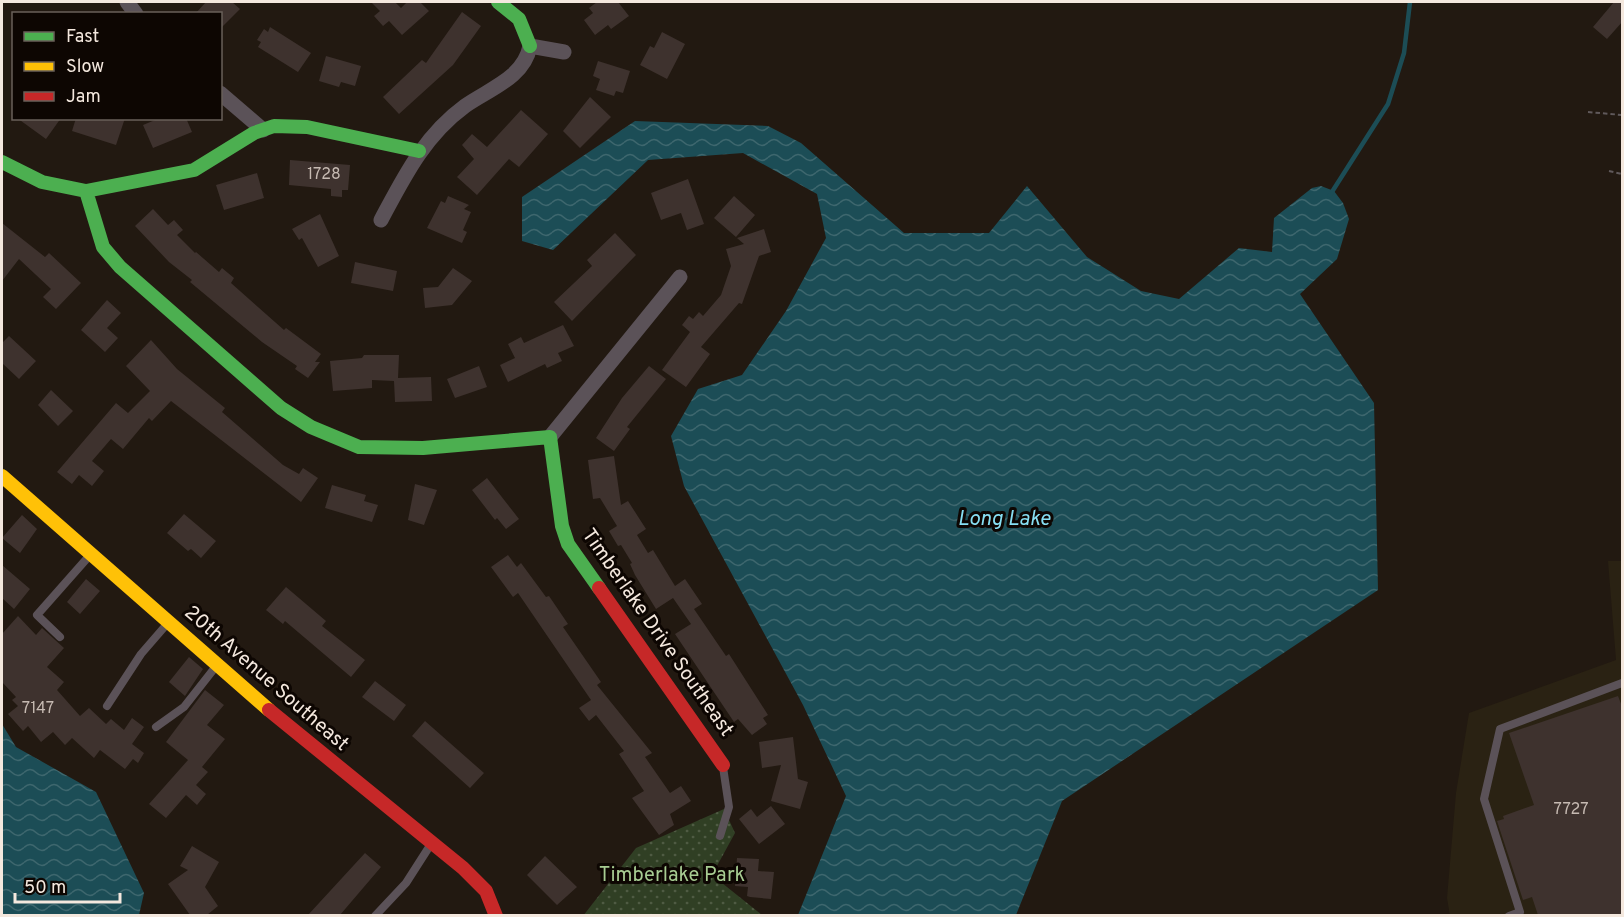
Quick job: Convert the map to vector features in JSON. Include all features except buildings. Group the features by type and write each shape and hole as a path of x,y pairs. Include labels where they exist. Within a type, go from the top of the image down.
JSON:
{"street":[{"path":"381,220 418,151 442,124 515,73 528,60 530,46 519,19 498,2"},
{"path":"530,46 564,52"},
{"path":"222,95 263,130"},
{"path":"2,162 14,171 56,187 86,190 167,179 197,169 273,126 330,131 392,148 418,151"},
{"path":"86,190 103,247 120,267 281,408 311,427 359,447 423,448 550,437 680,277"},
{"name":"Timberlake Drive Southeast","path":"550,437 562,526 568,544 706,737 723,765"},
{"name":"20th Avenue Southeast","path":"2,476 306,742 432,843 486,891 496,915"}],"lane":[{"path":"60,637 37,615 91,554"},
{"path":"106,706 141,654 170,621"},
{"path":"156,727 184,707 218,664"},
{"path":"1509,915 1520,912 1484,799 1500,729 1623,683"},
{"path":"720,836 729,807 723,765"},
{"path":"375,915 406,883 432,843"}],"path":[{"path":"1588,112 1623,115"},
{"path":"1609,171 1623,174"}],"shaded area":[{"path":"1608,561 1622,561 1622,915 1450,916 1447,898 1456,793 1469,713 1616,660"}],"green space":[{"name":"Timberlake Park","path":"724,809 735,833 712,875 762,915 583,916 636,848"}],"water":[{"name":"Long Lake","path":"635,121 768,126 801,143 904,233 989,233 1027,186 1087,257 1141,291 1179,299 1239,248 1272,252 1274,218 1312,188 1321,186 1334,191 1343,203 1349,219 1337,259 1300,294 1374,403 1378,590 1062,801 1016,915 798,915 846,796 803,705 684,486 671,436 698,389 742,375 786,311 826,238 817,194 743,153 648,160 553,250 522,241 522,197"},
{"path":"2,724 16,747 96,792 144,893 139,915 2,915"}],"waterway":[{"path":"1330,195 1388,104 1404,53 1410,2"}],"traffic: fast":[{"path":"498,2 519,19 530,46"},
{"path":"86,191 194,170 254,133 274,126 307,127 419,151"},
{"path":"2,162 42,182 86,191 103,247 120,267 281,408 311,427 359,447 423,448 550,437 562,526 568,544 599,588"}],"traffic: slow":[{"path":"2,476 269,710"}],"traffic: jam":[{"path":"599,588 723,765"},
{"path":"269,710 463,868 486,891 496,916"}]}
